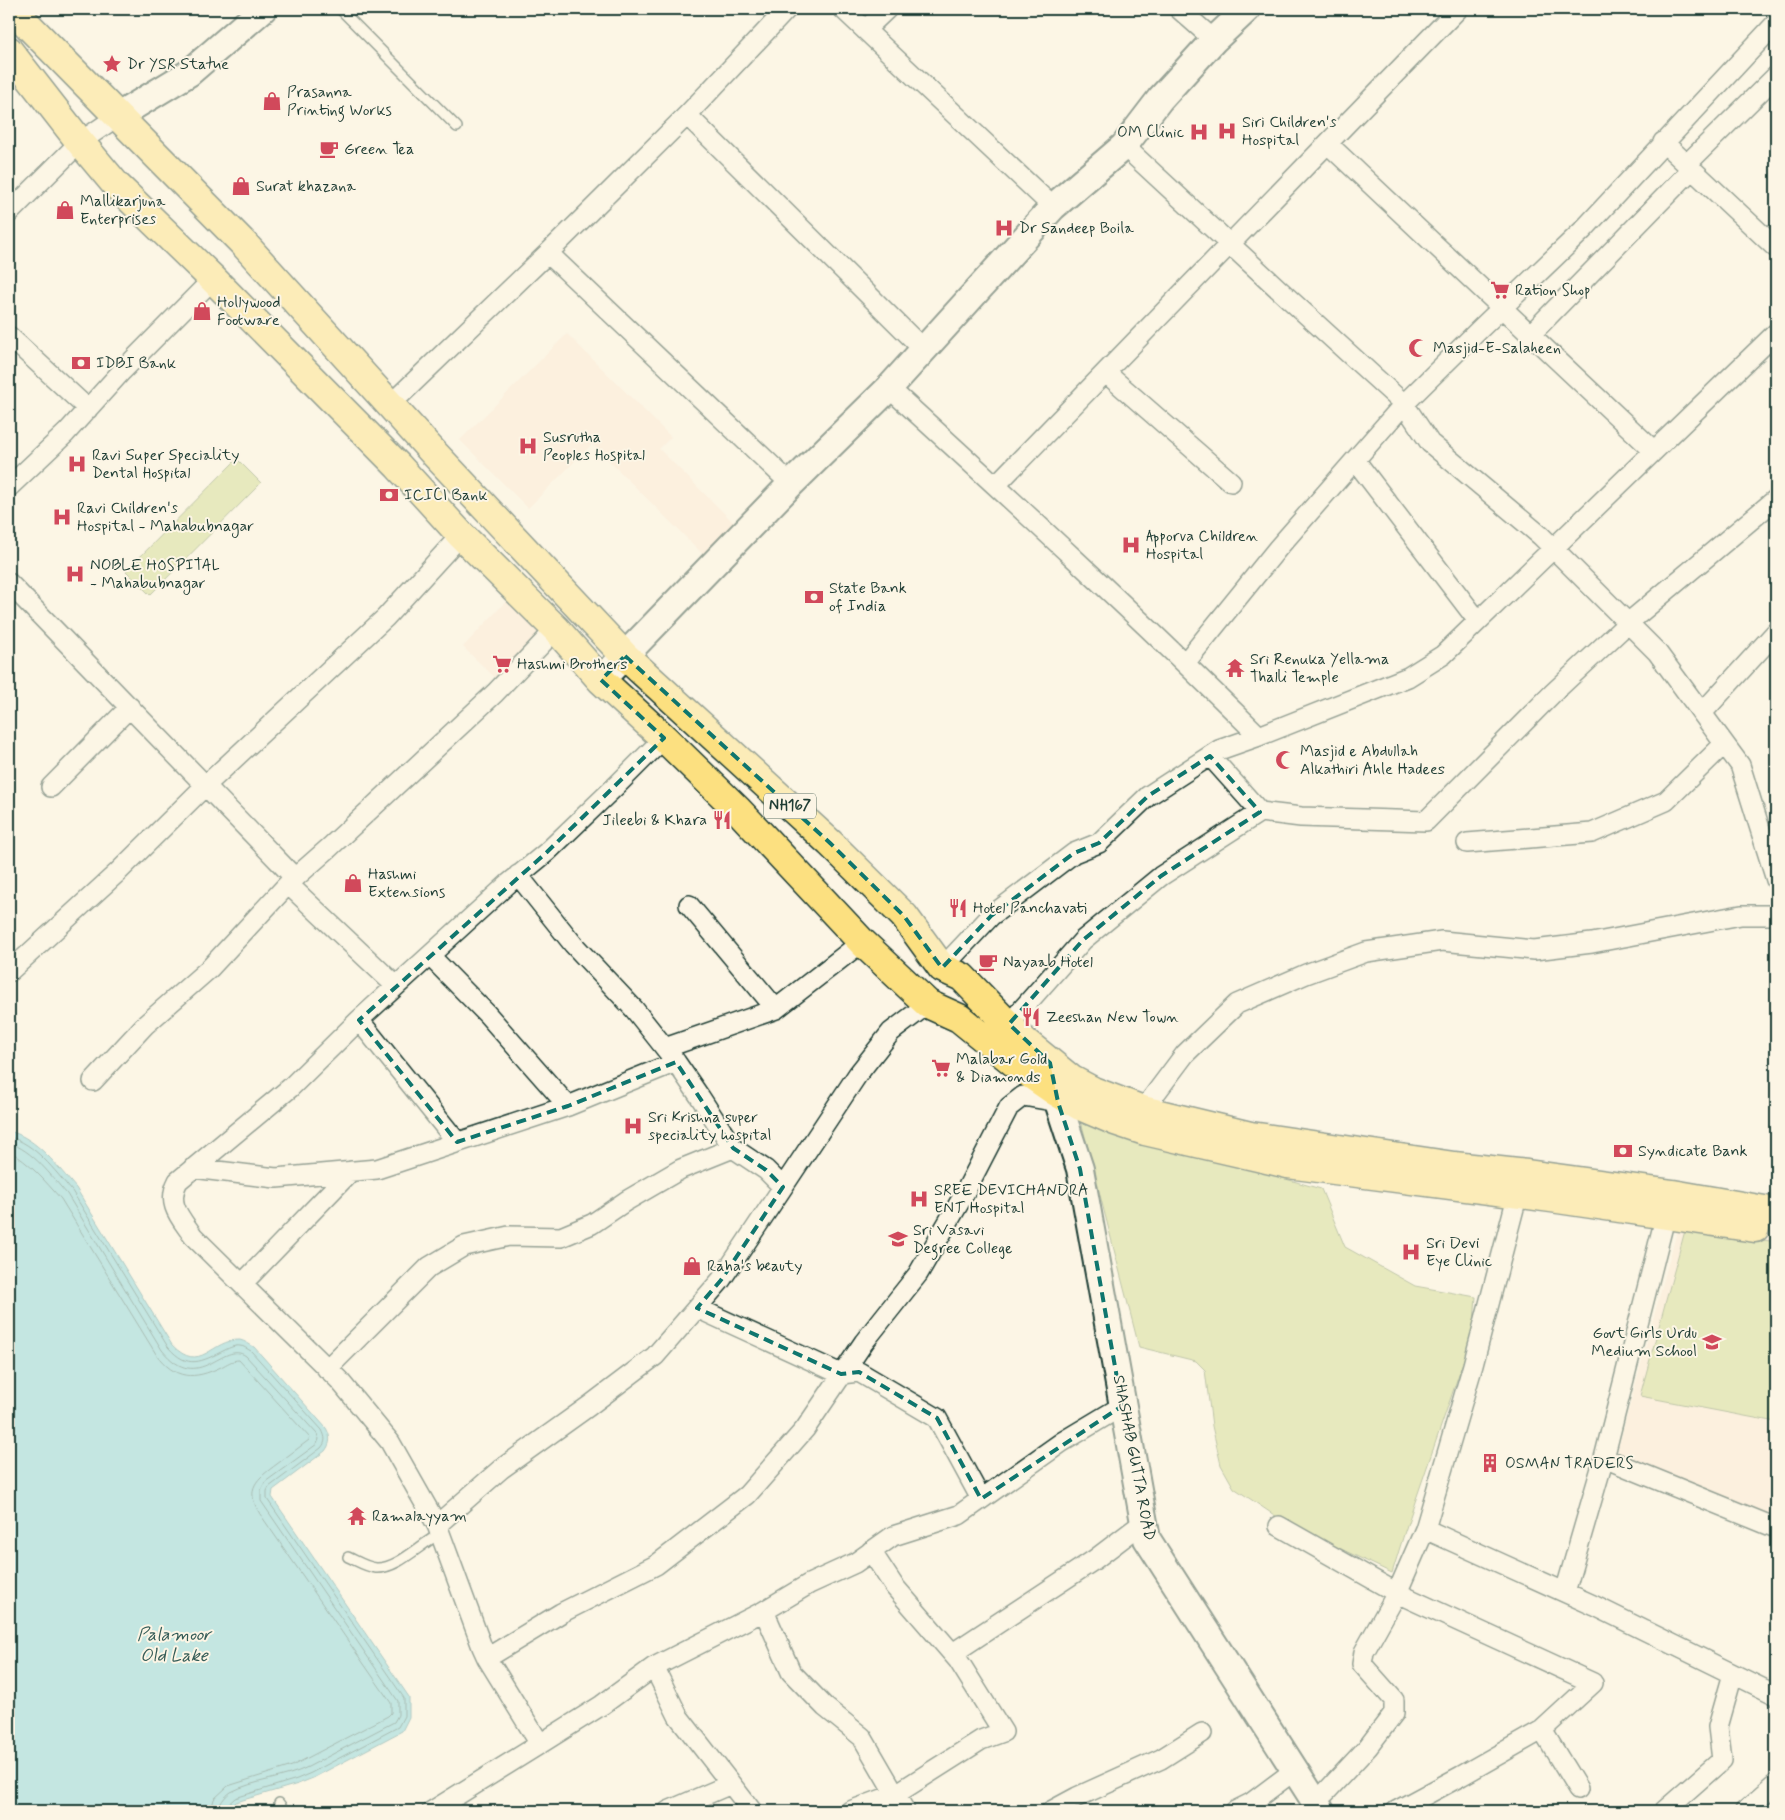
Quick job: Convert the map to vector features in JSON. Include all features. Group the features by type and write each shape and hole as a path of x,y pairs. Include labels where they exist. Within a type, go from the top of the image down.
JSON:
{"highway":[{"name":"NH167","path":"12,9 244,244 432,451 625,656 830,843 904,916 942,968 962,977 1024,1041 1072,1080 1093,1091 1143,1110 1251,1136 1454,1166 1673,1194 1776,1212"},
{"name":"NH167","path":"9,51 116,185 213,279 398,466 462,535 556,629 602,680 738,810 862,942 928,1004 959,1018 1057,1097 1145,1131 1288,1164 1666,1214 1776,1231"}],"street":[{"path":"9,213 80,142 118,116 189,73 263,9"},
{"path":"391,404 687,114 787,9"},
{"path":"843,9 1053,207"},
{"path":"866,30 887,9"},
{"path":"1179,9 1214,40"},
{"path":"602,680 791,484 889,388 1053,207 1124,146 1160,99 1214,40 1247,9"},
{"path":"996,485 1458,9"},
{"path":"1770,9 1776,15"},
{"path":"1185,663 1278,548 1404,404 1501,308 1584,230 1663,142 1776,23"},
{"path":"1530,335 1689,172 1692,159 1776,76"},
{"path":"687,114 924,350"},
{"path":"1663,142 1776,248"},
{"path":"1328,144 1654,451"},
{"path":"1124,146 1404,404 1430,443 1554,549 1657,652 1740,764 1776,880"},
{"path":"548,252 791,484"},
{"path":"9,487 66,433 122,371 213,279"},
{"path":"942,968 991,916 1074,853 1099,843 1148,796 1219,750 1408,677 1443,655 1776,333"},
{"path":"9,336 88,409"},
{"path":"1106,372 1231,482"},
{"path":"889,388 996,485 1185,663 1259,736"},
{"path":"1355,460 1478,621"},
{"path":"1009,1024 1083,940 1161,876 1260,812 1301,817 1426,821 1552,694 1628,622 1776,499"},
{"path":"9,972 118,872 206,785 385,618 462,535"},
{"path":"9,583 206,785 291,881 396,986"},
{"path":"93,1081 145,1025 210,968 291,881 495,693 556,629"},
{"path":"1702,713 1776,632"},
{"path":"51,787 130,707"},
{"path":"540,1744 482,1647 439,1530 390,1442 339,1380 193,1236 175,1209 173,1191 178,1181 290,1088 359,1020 518,875 554,845 664,738"},
{"path":"1467,843 1592,833 1666,801 1724,744"},
{"path":"1210,756 1260,812"},
{"path":"518,875 573,944 634,1009 700,1096 733,1148 766,1170 783,1187"},
{"path":"689,905 776,1009"},
{"path":"1143,1110 1185,1054 1237,1004 1306,974 1366,952 1442,941 1534,950 1592,943 1741,915 1776,914"},
{"path":"193,1168 276,1178 377,1169 568,1106 670,1055 776,1009 862,942"},
{"path":"430,956 487,1014 568,1106"},
{"path":"439,1530 501,1469 655,1356 721,1280 858,1074 891,1032 928,1004"},
{"path":"359,1020 457,1142"},
{"name":"SHASHAB GUTTA ROAD","path":"1050,1063 1057,1097 1080,1170 1147,1539 1317,1805"},
{"path":"488,1658 561,1613 656,1565 746,1495 805,1429 864,1342 918,1274 962,1198 1009,1107 1022,1096 1057,1097"},
{"path":"326,1368 429,1267 464,1246 509,1236 561,1238 592,1224 626,1201 681,1169 733,1148"},
{"path":"242,1284 352,1172"},
{"path":"1317,1805 1325,1793 1368,1747 1394,1713 1394,1700 1362,1664 1364,1652 1397,1593 1425,1529 1473,1365 1518,1194"},
{"path":"1565,1592 1604,1458 1666,1214"},
{"path":"696,1308 841,1374 859,1372 937,1418 981,1499"},
{"path":"432,1811 453,1806 540,1744 602,1705 654,1667 764,1611 809,1584 855,1562 892,1536 959,1514 1062,1442 1122,1406"},
{"path":"1604,1458 1776,1528"},
{"path":"953,1653 1087,1565 1144,1522"},
{"path":"1279,1526 1397,1593 1593,1683 1542,1730 1396,1811"},
{"path":"1425,1529 1565,1592 1776,1695"},
{"path":"850,1811 896,1794 981,1740 1003,1732 953,1653 894,1586 871,1552"},
{"path":"764,1611 791,1672 825,1707 862,1738 905,1811"},
{"path":"654,1667 678,1716 752,1811"},
{"path":"1664,1811 1722,1760 1718,1728 1733,1674"},
{"path":"1542,1730 1578,1789"},
{"path":"1051,1811 1077,1797 1161,1759 1202,1733"},
{"path":"1234,1811 1251,1803 1295,1770"},
{"path":"668,1811 731,1784"},
{"path":"1745,1811 1776,1784"}],"lane":[{"path":"340,9 457,127"},
{"path":"348,1557 366,1566 377,1568 391,1566 431,1538 439,1530"},
{"path":"280,1803 285,1811"}],"highlighted area":[{"path":"625,656 830,843 904,916 942,968 991,916 1074,853 1099,843 1148,796 1210,756 1260,812 1161,876 1083,940 1009,1024 1050,1063 1058,1102 1080,1169 1122,1406 981,1499 937,1418 859,1372 841,1374 697,1308 721,1280 783,1187 766,1170 733,1148 676,1062 568,1106 457,1142 359,1020 547,852 664,738 601,680"}],"shaded area":[{"name":"Susrutha Peoples Hospital","path":"567,334 671,437 659,449 739,528 708,559 592,444 528,508 460,440"},
{"name":"Hashmi Brothers","path":"514,593 554,630 502,684 463,647"},
{"name":"Govt Girls Urdu Medium School","path":"1681,1217 1776,1231 1776,1528 1617,1453"}],"green space":[{"path":"237,459 261,483 150,595 126,571"},
{"path":"1081,1121 1321,1189 1345,1247 1415,1286 1476,1297 1473,1333 1392,1573 1286,1523 1234,1488 1221,1465 1212,1426 1205,1370 1196,1361 1139,1347"},
{"path":"1686,1227 1776,1242 1776,1422 1640,1396"}],"water":[{"name":"Palamoor Old Lake","path":"9,1131 29,1140 38,1147 76,1188 172,1345 191,1357 199,1356 230,1341 240,1340 246,1342 254,1347 326,1428 330,1440 325,1451 273,1490 272,1497 409,1697 409,1717 402,1731 313,1778 236,1802 228,1811 9,1811"}],"place":[{"name":"Dr YSR Statue","path":"112,64"},
{"name":"Prasanna Printing Works","path":"272,101"},
{"name":"Siri Children's Hospital","path":"1227,131"},
{"name":"OM Clinic","path":"1199,132"},
{"name":"Green Tea","path":"329,149"},
{"name":"Surat khazana","path":"241,186"},
{"name":"Mallikarjuna Enterprises","path":"65,210"},
{"name":"Dr Sandeep Boila","path":"1004,228"},
{"name":"Ration Shop","path":"1500,290"},
{"name":"Hollywood Footware","path":"202,311"},
{"name":"Masjid-E-Salaheen","path":"1418,348"},
{"name":"IDBI Bank","path":"81,363"},
{"name":"Susrutha Peoples Hospital","path":"528,446"},
{"name":"Ravi Super Speciality Dental Hospital","path":"77,464"},
{"name":"ICICI Bank","path":"389,495"},
{"name":"Ravi Children's Hospital - Mahabubnagar","path":"62,517"},
{"name":"Apporva Children Hospital","path":"1131,545"},
{"name":"NOBLE HOSPITAL - Mahabubnagar","path":"75,574"},
{"name":"State Bank of India","path":"814,597"},
{"name":"Hashmi Brothers","path":"502,664"},
{"name":"Sri Renuka Yellama Thalli Temple","path":"1235,668"},
{"name":"Masjid e Abdullah Alkathiri Ahle Hadees","path":"1285,760"},
{"name":"Jileebi & Khara","path":"722,820"},
{"name":"Hashmi Extensions","path":"353,883"},
{"name":"Hotel Panchavati","path":"958,908"},
{"name":"Nayaab Hotel","path":"988,962"},
{"name":"Zeeshan New Town","path":"1031,1017"},
{"name":"Malabar Gold & Diamonds","path":"941,1068"},
{"name":"Sri Krishna super speciality hospital","path":"633,1126"},
{"name":"Syndicate Bank","path":"1623,1151"},
{"name":"SREE DEVICHANDRA ENT Hospital","path":"919,1199"},
{"name":"Sri Vasavi Degree College","path":"898,1239"},
{"name":"Sri Devi Eye Clinic","path":"1411,1252"},
{"name":"Raha's beauty","path":"692,1266"},
{"name":"Govt Girls Urdu Medium School","path":"1712,1342"},
{"name":"OSMAN TRADERS","path":"1490,1463"},
{"name":"Ramalayyam","path":"357,1516"}]}
